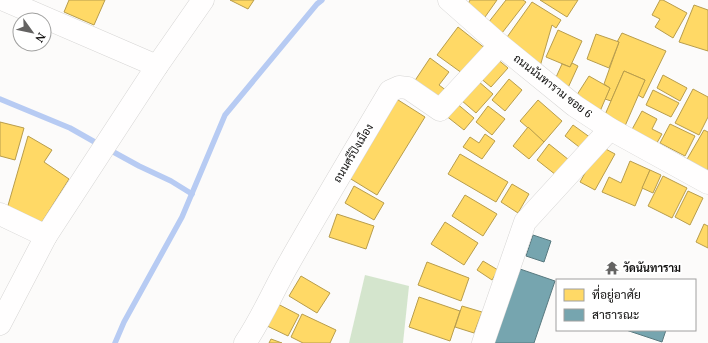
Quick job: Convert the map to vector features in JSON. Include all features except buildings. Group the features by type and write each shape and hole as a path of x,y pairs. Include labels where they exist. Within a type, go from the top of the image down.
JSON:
{"street":[{"path":"4,0 157,66"},
{"path":"0,324 46,236 157,66 204,0"},
{"name":"ถนนนันทาราม ซอย 6","path":"449,0 500,45 575,106 610,129 708,183"},
{"name":"ถนนศรีปิงเมือง","path":"245,343 320,209 390,91 399,87 408,88 440,110 500,45"},
{"path":"483,343 525,222 610,129"},
{"path":"0,214 46,236"}],"green space":[{"path":"365,275 409,286 403,343 349,343"}],"waterway":[{"path":"115,343 124,322 182,217 225,115 317,4 322,0"},
{"path":"0,99 70,128 100,145"},
{"path":"108,149 171,181 192,194"}],"place":[{"name":"วัดนันทาราม","path":"612,268"}]}
